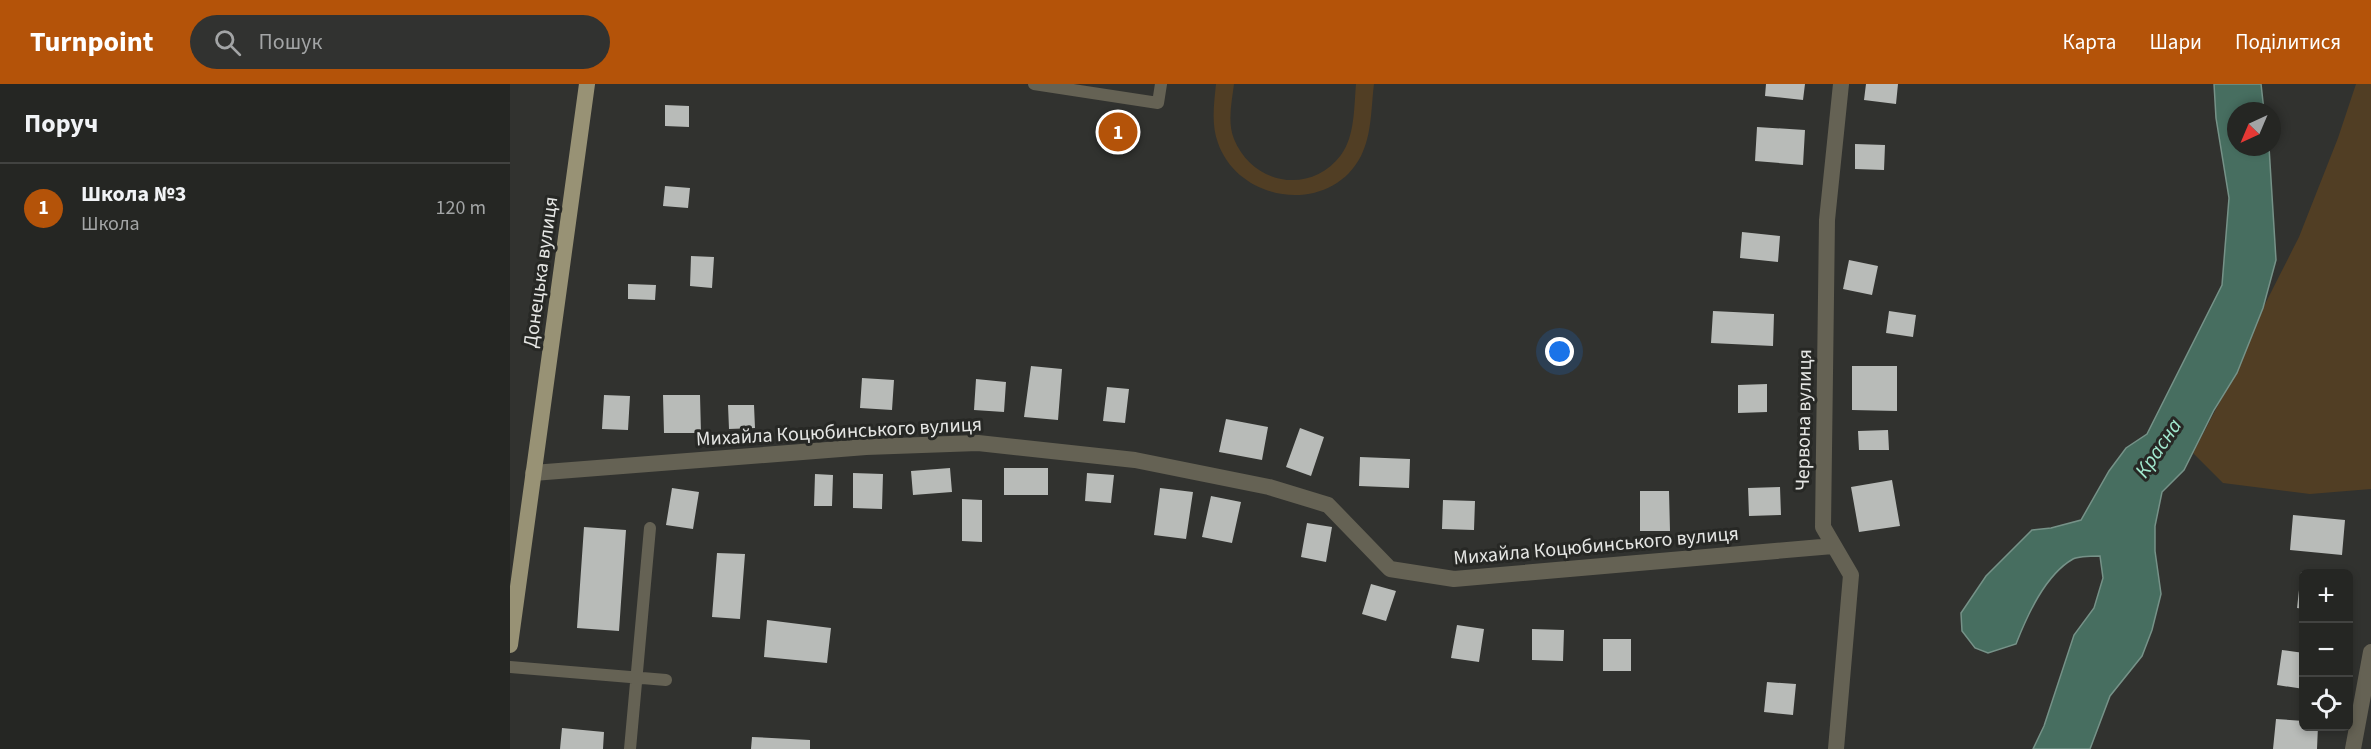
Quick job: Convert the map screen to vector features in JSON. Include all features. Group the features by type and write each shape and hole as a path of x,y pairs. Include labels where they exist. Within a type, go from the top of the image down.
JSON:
{"main road":[{"name":"Донецька вулиця","path":"510,645 513,600 587,84"}],"street":[{"name":"Червона вулиця","path":"1836,749 1851,575 1823,527 1827,220 1841,84"},
{"name":"Михайла Коцюбинського вулиця","path":"533,472 866,447 978,442 1135,460 1269,487 1328,505 1390,568 1454,579 1833,546"},
{"path":"2353,749 2371,652"}],"lane":[{"path":"1034,84 1158,103 1161,84"},
{"path":"630,749 650,528"},
{"path":"510,667 666,680"}],"shaded area":[{"path":"1216,84 1234,84 1231,126 1234,139 1242,154 1268,175 1298,180 1314,176 1328,168 1341,155 1349,139 1356,84 1374,84 1365,148 1347,175 1329,188 1308,194 1286,194 1264,189 1245,179 1229,163 1218,143 1214,121"},
{"path":"2356,84 2371,84 2371,489 2310,494 2223,483 2193,453 2226,390 2263,308 2299,237 2338,138"}],"water":[{"name":"Красна","path":"2214,84 2261,84 2263,102 2227,102 2227,156 2270,156 2276,260 2263,308 2237,373 2214,410 2184,470 2162,492 2155,526 2155,551 2161,594 2152,630 2142,656 2110,696 2090,749 2033,749 2044,726 2074,635 2094,608 2103,578 2100,556 2073,559 2054,575 2031,609 2016,644 1988,653 1975,648 1962,631 1961,613 1986,576 2032,530 2051,528 2081,520 2109,471 2126,448 2147,434 2222,285 2229,198 2216,118"}],"building":[{"path":"1766,84 1805,84 1803,100 1765,96"},
{"path":"1866,84 1898,84 1896,104 1864,100"},
{"path":"665,105 689,106 689,127 665,126"},
{"path":"1757,127 1805,130 1803,165 1755,161"},
{"path":"1855,144 1885,145 1884,170 1855,169"},
{"path":"665,186 690,188 688,208 663,206"},
{"path":"1742,232 1780,236 1778,262 1740,258"},
{"path":"691,256 714,257 712,288 690,286"},
{"path":"1849,260 1878,266 1872,295 1843,289"},
{"path":"628,284 656,285 655,300 628,299"},
{"path":"1713,311 1774,314 1773,346 1711,343"},
{"path":"1889,311 1916,315 1913,337 1886,333"},
{"path":"1031,366 1062,369 1058,420 1024,417"},
{"path":"1852,366 1897,366 1897,411 1852,410"},
{"path":"862,378 894,380 892,410 860,408"},
{"path":"976,379 1006,382 1004,412 974,410"},
{"path":"1767,384 1767,412 1738,413 1738,385"},
{"path":"1107,387 1129,389 1125,423 1103,421"},
{"path":"604,395 630,396 628,430 602,429"},
{"path":"663,395 700,395 701,433 664,433"},
{"path":"728,405 754,405 755,428 729,429"},
{"path":"1226,419 1268,427 1262,460 1219,452"},
{"path":"1300,428 1324,437 1311,476 1286,467"},
{"path":"1888,430 1889,450 1859,450 1858,431"},
{"path":"1360,457 1410,459 1409,488 1359,486"},
{"path":"950,468 952,492 913,495 911,471"},
{"path":"1004,468 1048,468 1048,495 1004,495"},
{"path":"853,473 883,474 882,509 853,508"},
{"path":"1087,473 1114,475 1111,503 1085,501"},
{"path":"815,474 833,475 832,506 814,506"},
{"path":"1892,480 1900,526 1859,532 1851,487"},
{"path":"1780,487 1781,515 1749,516 1748,488"},
{"path":"672,488 699,492 693,529 666,525"},
{"path":"1160,488 1193,492 1186,539 1154,535"},
{"path":"1640,491 1669,491 1670,531 1640,531"},
{"path":"1211,496 1241,502 1232,543 1202,537"},
{"path":"962,499 982,500 982,542 962,541"},
{"path":"1443,500 1475,501 1474,530 1442,529"},
{"path":"2293,515 2345,520 2342,555 2290,550"},
{"path":"1307,523 1332,527 1326,562 1301,557"},
{"path":"584,527 626,530 619,631 577,628"},
{"path":"717,553 745,554 740,619 712,617"},
{"path":"1371,584 1396,591 1386,621 1362,614"},
{"path":"767,620 831,628 827,663 764,657"},
{"path":"1457,625 1484,629 1479,662 1451,658"},
{"path":"1532,629 1564,630 1563,661 1532,660"},
{"path":"1603,639 1631,639 1631,671 1603,671"},
{"path":"2282,650 2299,652 2299,688 2277,685"},
{"path":"1767,682 1796,684 1793,715 1764,712"},
{"path":"2276,719 2299,721 2299,731 2318,731 2317,749 2273,749"},
{"path":"562,728 604,732 603,749 560,749"},
{"path":"752,737 810,740 810,749 751,749"}],"place":[{"name":"Школа №3","path":"1118,132"}]}
